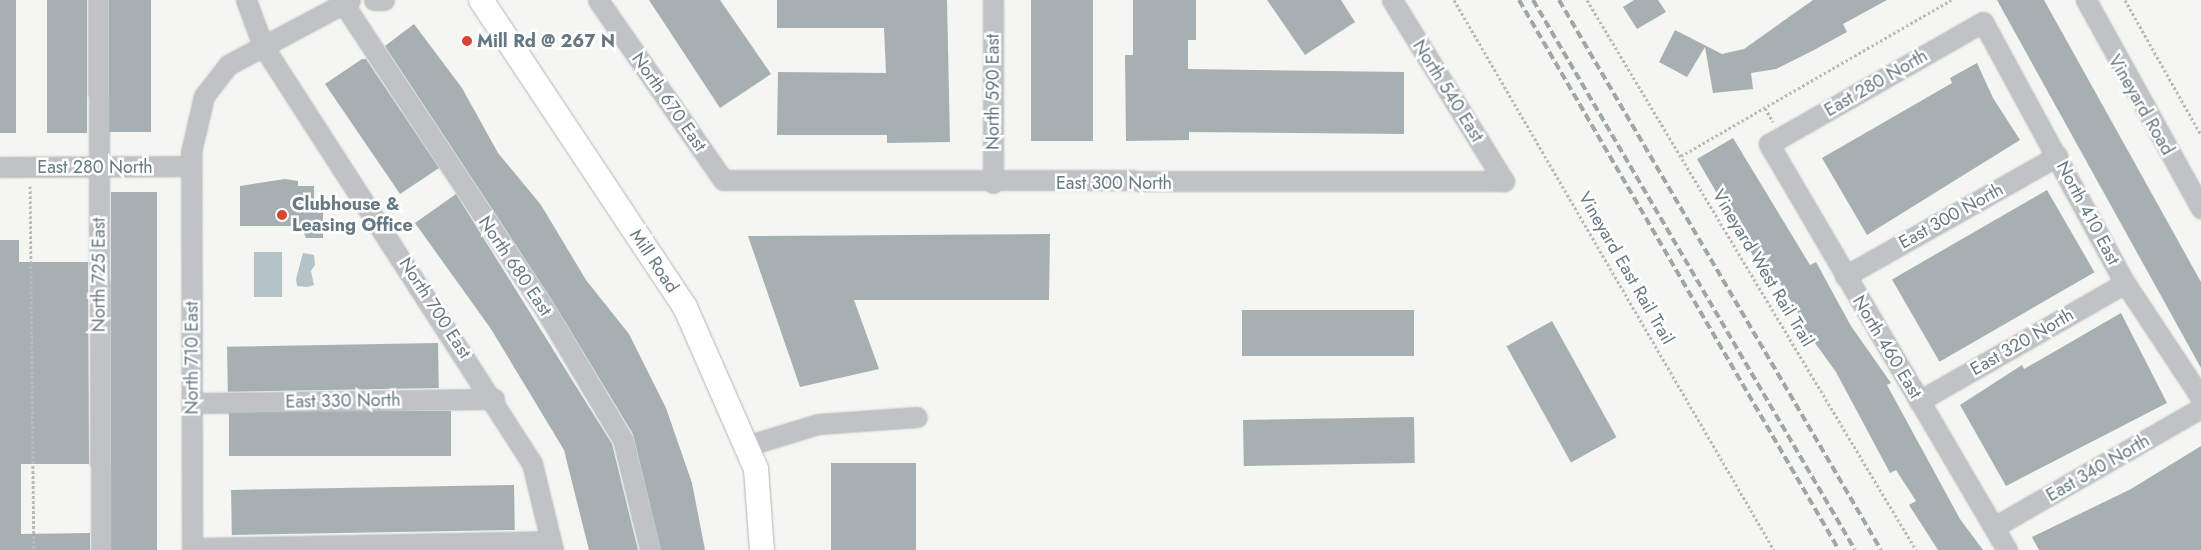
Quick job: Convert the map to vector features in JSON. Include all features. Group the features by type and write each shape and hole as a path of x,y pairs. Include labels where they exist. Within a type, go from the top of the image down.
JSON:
{"main road":[{"name":"Mill Road","path":"481,0 685,307 756,469 762,550"}],"street":[{"name":"North 725 East","path":"98,0 100,550"},
{"name":"North 700 East","path":"246,0 263,46 494,399 532,463 551,545"},
{"path":"374,0 384,0"},
{"name":"North 670 East","path":"598,0 723,180"},
{"name":"North 590 East","path":"993,0 993,183"},
{"name":"North 540 East","path":"1392,0 1504,181"},
{"name":"Vineyard Road","path":"2086,0 2201,208"},
{"name":"North 710 East","path":"192,549 190,166 204,96 228,65 344,1"},
{"name":"North 680 East","path":"344,1 543,306 623,440 650,550"},
{"name":"East 280 North","path":"1769,144 1983,22"},
{"name":"North 410 East","path":"1983,22 2125,283 2201,398"},
{"name":"North 460 East","path":"1769,144 2007,550"},
{"name":"East 300 North","path":"1845,276 2057,156"},
{"name":"East 280 North","path":"0,167 190,166"},
{"name":"East 300 North","path":"723,180 993,183 1504,181"},
{"name":"East 320 North","path":"1919,401 2125,283"},
{"name":"East 330 North","path":"192,403 494,399"},
{"name":"East 340 North","path":"1994,527 2201,408"},
{"path":"746,446 818,424 917,417"},
{"path":"192,549 551,545"}],"path":[{"name":"Vineyard East Rail Trail","path":"1454,0 1774,550"},
{"name":"Vineyard West Rail Trail","path":"1587,0 1916,550"},
{"path":"1680,156 1952,0"},
{"path":"2125,0 2201,135"},
{"path":"30,167 34,550"}],"shaded area":[{"path":"254,252 282,252 282,297 254,297"},
{"path":"303,253 314,255 315,265 311,271 314,285 307,287 297,286 296,279"}],"building":[{"path":"0,0 16,0 16,133 0,133"},
{"path":"47,0 87,0 87,133 47,133"},
{"path":"109,0 151,0 151,132 109,132"},
{"path":"649,0 720,0 771,74 720,108"},
{"path":"777,0 947,0 950,142 887,143 887,135 777,135 778,72 886,73 884,28 777,28"},
{"path":"1031,0 1093,0 1093,141 1031,141"},
{"path":"1133,0 1196,0 1196,40 1188,40 1188,69 1404,72 1404,134 1189,132 1189,140 1126,141 1125,55 1133,55"},
{"path":"1267,0 1341,0 1355,22 1305,55"},
{"path":"1634,0 1658,0 1666,12 1637,29 1623,7"},
{"path":"1813,0 1887,0 1843,24 1847,32 1814,50 1776,69 1751,73 1753,89 1713,93 1705,47 1687,77 1659,62 1675,30 1722,54 1744,49"},
{"path":"1997,0 2044,0 2201,282 2201,368"},
{"path":"414,24 462,88 498,153 541,205 586,280 629,334 666,408 692,483 705,550 661,550 633,434 552,300 385,46"},
{"path":"362,59 366,59 439,168 400,194 325,84"},
{"path":"1977,63 1993,98 2020,140 1867,235 1822,158 1952,83 1950,78"},
{"path":"1733,138 1810,265 1816,262 1851,326 1891,383 1887,385 1960,519 1983,550 1938,550 1909,505 1916,501 1896,470 1890,473 1836,372 1797,318 1800,316 1778,280 1772,284 1755,259 1697,159"},
{"name":"Clubhouse & Leasing Office","path":"285,179 298,181 298,186 314,186 314,204 323,204 323,238 306,238 301,226 240,226 240,186"},
{"path":"2047,190 2094,272 1939,362 1892,280"},
{"path":"111,192 157,192 157,550 111,550"},
{"path":"456,194 612,444 638,550 589,550 564,450 491,329 415,223"},
{"path":"1050,234 1049,300 854,300 879,369 800,387 748,236"},
{"path":"0,240 19,240 19,262 88,262 89,464 21,464 21,534 90,533 90,550 0,550"},
{"path":"1242,310 1414,310 1414,356 1242,356"},
{"path":"2121,313 2167,403 2006,486 1960,405 2022,365 2024,369"},
{"path":"1552,321 1616,437 1571,463 1507,346"},
{"path":"438,343 439,388 228,392 227,347"},
{"path":"229,411 451,411 451,456 229,456"},
{"path":"1414,417 1415,463 1244,466 1243,420"},
{"path":"2201,446 2201,550 2039,550 2032,537 2131,489"},
{"path":"831,463 916,463 916,550 831,550"},
{"path":"514,485 515,530 232,535 231,490"}],"railway":[{"path":"1519,0 1839,550"},
{"path":"1533,0 1855,550"},
{"path":"1559,0 1881,550"}],"place":[{"name":"Mill Rd @ 267 N","path":"467,41"},
{"name":"Clubhouse & Leasing Office","path":"282,215"}]}
